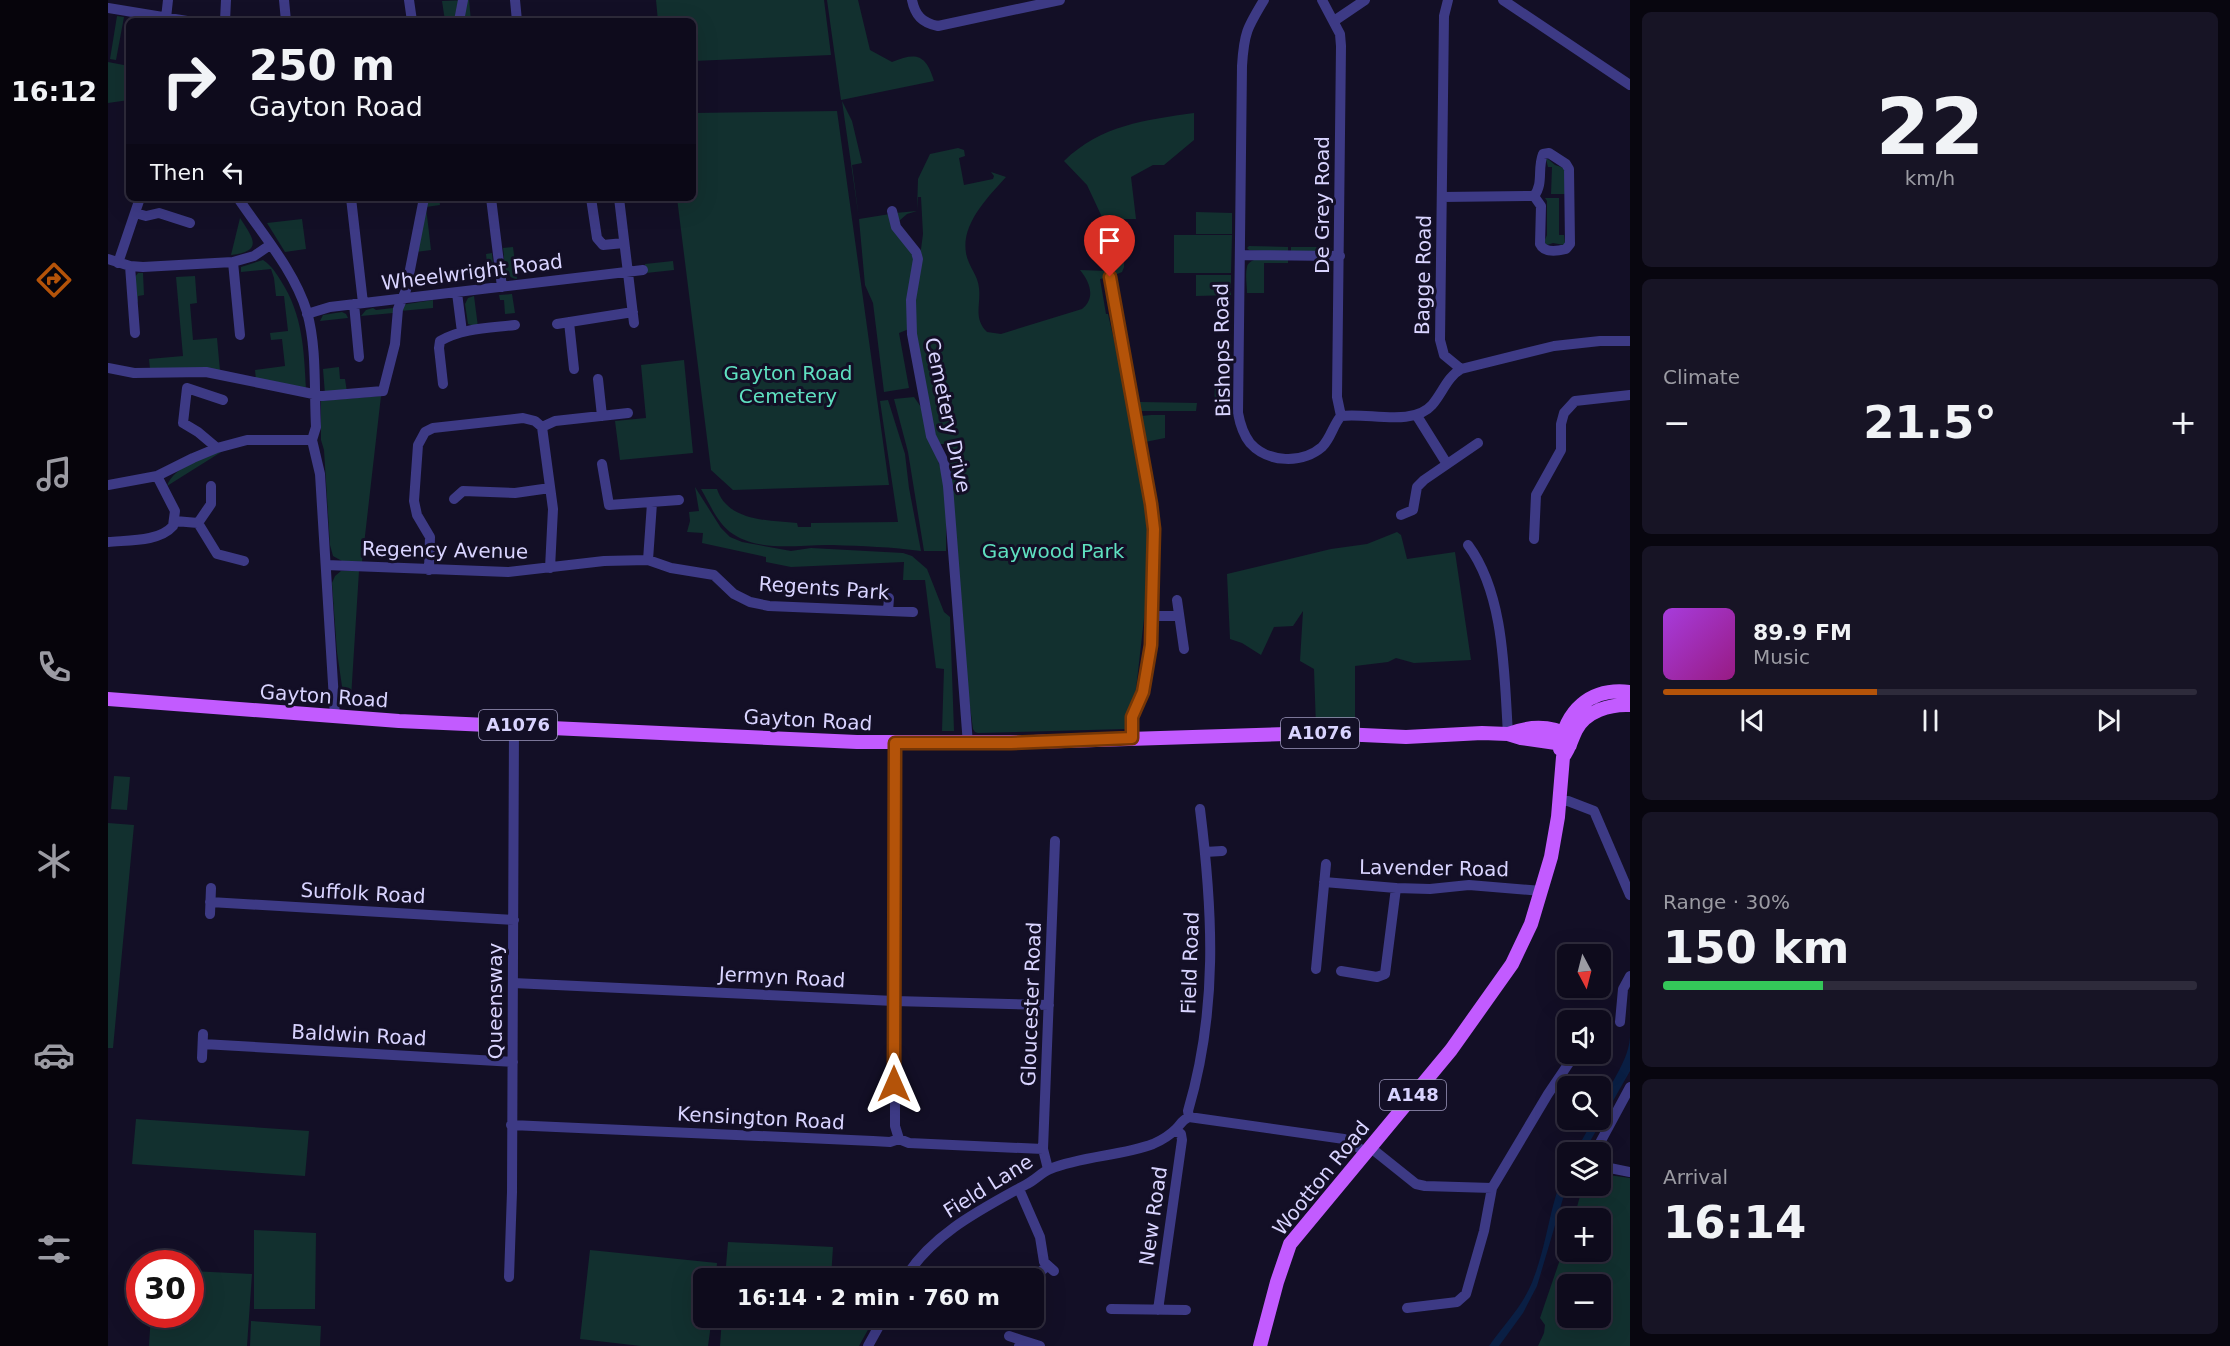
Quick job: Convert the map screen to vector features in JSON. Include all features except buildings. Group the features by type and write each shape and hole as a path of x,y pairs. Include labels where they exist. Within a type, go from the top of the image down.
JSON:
{"main road":[{"name":"A148","path":"1566,743 1576,710 1592,697 1616,690 1630,692"},
{"name":"Gayton Road","path":"108,699 335,716 895,743 968,744 1319,733 1406,737 1482,733 1508,734 1521,738 1566,743"},
{"path":"1566,743 1577,727 1593,713 1610,706 1630,705"},
{"name":"Wootton Road","path":"1260,1346 1290,1244 1451,1050 1498,986 1520,950 1542,891 1555,837 1566,743"}],"street":[{"path":"168,0 170,18"},
{"path":"225,18 226,0"},
{"path":"284,0 286,18"},
{"path":"409,0 412,18"},
{"path":"460,18 463,0"},
{"path":"515,0 517,18"},
{"path":"912,0 917,14 930,25 947,25 1060,0"},
{"name":"Bishops Road","path":"1264,0 1248,26 1244,39 1238,413 1244,434 1251,444 1262,452 1287,459 1312,454 1327,442 1341,416"},
{"name":"De Grey Road","path":"1322,0 1340,34 1341,46 1337,397 1341,416"},
{"path":"1334,21 1365,0"},
{"name":"Bagge Road","path":"1448,0 1444,16 1440,344 1441,350 1449,361 1461,369"},
{"path":"1503,0 1630,85"},
{"path":"108,8 164,18"},
{"path":"1549,153 1566,164 1569,169 1570,244 1566,249 1545,250 1541,248 1541,206 1534,196 1540,185 1541,159 1543,154 1549,153"},
{"path":"1442,196 1534,196"},
{"path":"139,201 113,261 130,266 233,262 254,256 270,245"},
{"path":"240,201 293,279 307,314 312,340 316,427 312,440 320,474 335,716"},
{"path":"351,201 359,357"},
{"path":"108,368 134,373 206,372 315,396 383,391 395,344 398,309 406,290 423,201"},
{"path":"491,201 501,287"},
{"path":"591,201 597,238 603,244 624,243"},
{"path":"574,369 563,323 634,317 619,201"},
{"name":"Cemetery Drive","path":"891,211 896,227 916,252 918,259 910,317 932,436 944,462 948,486 968,744"},
{"path":"135,213 146,216 159,213 189,223"},
{"path":"1239,255 1340,256"},
{"path":"233,262 240,335"},
{"path":"130,266 135,333"},
{"name":"Wheelwright Road","path":"307,314 358,304 643,270"},
{"path":"1110,277 1154,529 1153,616 1148,675 1132,717 1132,738"},
{"path":"457,293 462,332"},
{"path":"443,384 447,368 439,348 440,341 462,332 515,325"},
{"path":"1341,416 1417,416 1432,406 1454,373 1461,369 1554,346 1600,341 1630,341"},
{"path":"598,379 602,416"},
{"path":"217,448 183,423 187,388 223,400"},
{"path":"1534,539 1536,495 1561,450 1561,424 1564,413 1575,401 1630,395"},
{"path":"542,427 555,421 628,413"},
{"path":"1417,416 1447,464"},
{"path":"429,570 430,537 415,507 418,445 425,432 433,428 523,418 535,421 542,427 553,522 550,568"},
{"path":"108,485 131,483 157,476 217,448 247,440 312,440"},
{"path":"1401,515 1413,510 1417,487 1430,475 1478,443"},
{"path":"602,464 609,505 679,500"},
{"path":"108,542 150,538 170,529 175,521 175,511 157,476"},
{"path":"198,523 211,504 211,486"},
{"path":"454,498 463,491 514,493 550,488"},
{"path":"648,560 652,503"},
{"path":"175,521 198,523"},
{"path":"198,523 217,554 244,561"},
{"path":"1468,545 1480,561 1494,602 1508,734"},
{"name":"Regency Avenue","path":"326,565 508,572 604,561 648,560 671,568"},
{"name":"Regents Park","path":"671,568 714,575 734,594 750,602 769,606 913,612"},
{"path":"888,611 889,598"},
{"path":"1177,600 1184,650"},
{"path":"1153,616 1179,616"},
{"name":"Queensway","path":"509,1277 512,1192 514,724"},
{"path":"895,743 895,1126 899,1139"},
{"path":"1560,801 1594,811 1630,895"},
{"name":"Field Road","path":"1189,1117 1188,1111 1200,1062 1209,1000 1211,921 1200,809"},
{"name":"Gloucester Road","path":"1048,1169 1043,1149 1055,841"},
{"path":"1205,852 1222,851"},
{"path":"1316,969 1326,864"},
{"name":"Lavender Road","path":"1324,882 1396,888 1430,889 1469,885 1542,891"},
{"path":"210,914 211,888"},
{"path":"1341,971 1377,977 1384,974 1396,888"},
{"name":"Suffolk Road","path":"210,902 514,920"},
{"path":"1620,1023 1623,989 1630,976"},
{"name":"Jermyn Road","path":"513,983 894,1001 1049,1005"},
{"name":"Baldwin Road","path":"202,1058 203,1039 513,1062"},
{"path":"1411,1304 1457,1302 1466,1294 1484,1231 1492,1188 1566,1064"},
{"path":"1600,1142 1630,1087"},
{"path":"1189,1117 1344,1139 1369,1151 1416,1184 1492,1188"},
{"name":"Field Lane","path":"912,1268 922,1253 946,1233 1048,1169 1153,1144 1175,1130 1189,1117"},
{"name":"Kensington Road","path":"511,1125 890,1142 899,1139 909,1143 1043,1149"},
{"name":"New Road","path":"1158,1310 1182,1140 1181,1134 1175,1130"},
{"path":"1611,1168 1630,1172"},
{"path":"1019,1189 1040,1236 1044,1262 1050,1269 1044,1272"},
{"path":"1111,1309 1186,1310"},
{"path":"868,1346 878,1328"},
{"path":"1009,1336 1020,1343 1040,1346"}],"green space":[{"path":"469,0 471,18 445,18 442,1"},
{"path":"656,0 824,0 831,55 696,61 696,18 658,18"},
{"path":"827,0 858,0 870,50 892,62 914,56 924,60 934,81 841,100"},
{"path":"117,16 124,17 116,60 110,59"},
{"path":"108,62 126,65 126,100 108,103"},
{"path":"842,101 852,121 862,163 852,165 859,219"},
{"name":"Gayton Road Cemetery","path":"837,111 889,485 733,490 711,470 677,201 696,201 696,113"},
{"path":"1194,113 1194,140 1164,165 1153,165 1131,177 1136,219 1124,219 1124,267 1122,272 1112,276 1104,244 1109,232 1087,185 1064,161 1093,139 1108,132 1158,118"},
{"name":"Gaywood Park","path":"958,148 964,150 965,156 959,158 964,185 993,179 991,172 1006,177 977,212 966,242 967,258 978,283 980,322 987,332 1001,334 1082,309 1089,300 1090,290 1080,270 1107,271 1108,277 1100,279 1106,314 1108,314 1135,432 1151,557 1135,698 1128,713 1126,729 978,733 973,729 962,647 950,457 946,444 939,444 934,436 912,318 923,234 921,197 918,197 917,211 918,179 930,154"},
{"path":"1546,159 1564,168 1567,194 1551,194 1552,167 1548,167"},
{"path":"1545,198 1559,198 1559,235 1564,235 1564,245 1553,243 1547,245 1544,242 1547,235 1547,201"},
{"path":"427,201 439,201 440,205 426,207"},
{"path":"426,207 431,250 416,252"},
{"path":"917,211 907,214 899,221 895,213"},
{"path":"1196,212 1232,213 1232,234 1196,234"},
{"path":"890,214 914,255 909,329 899,333 909,388 884,392 873,303 865,285 859,219"},
{"path":"240,218 252,237 253,243 248,250 231,255"},
{"path":"302,219 306,249 285,252 267,223"},
{"path":"1174,235 1232,235 1231,273 1174,273"},
{"path":"1249,246 1288,247 1288,253 1249,250 1247,248"},
{"path":"513,247 517,279 509,275 504,262 503,248"},
{"path":"1291,247 1330,247 1332,249 1328,252 1291,253"},
{"path":"492,253 494,274 489,281 486,254"},
{"path":"1271,257 1288,257 1288,263 1264,263 1264,293 1247,293 1246,273 1249,263"},
{"path":"263,260 277,275 294,307 303,347 306,389 256,380 255,370 285,366 282,339 271,340 270,333 288,331 284,296 276,296 271,269 241,272 241,267"},
{"path":"673,261 674,270 646,273 645,264"},
{"path":"138,273 143,273 144,295 138,296 138,302 136,302 135,277"},
{"path":"1196,275 1231,275 1231,295 1196,296"},
{"path":"195,276 197,303 190,304 193,340 217,338 220,371 150,369 149,359 183,356 176,277"},
{"path":"512,294 515,313 505,314 504,300 500,300 499,295"},
{"path":"474,296 478,327 468,324 465,304 468,298"},
{"path":"433,300 433,308 400,311 401,305"},
{"path":"373,308 376,310 393,308 393,313 361,316 366,310"},
{"path":"342,312 348,318 320,321 323,315"},
{"path":"684,360 693,453 620,460 615,421 646,418 641,365"},
{"path":"339,367 340,379 345,379 347,392 325,394 323,369"},
{"path":"1215,383 1231,383 1228,411 1214,411"},
{"path":"381,396 362,562 342,561 333,556 330,545 324,450 321,440 321,401"},
{"path":"914,397 921,407 946,486 946,551 924,551 908,452 894,399"},
{"path":"888,400 905,454 921,551 844,545 769,546 744,540 728,530 719,520 701,489 717,489 722,500 730,508 740,513 762,520 797,523 798,527 811,527 811,523 898,522 880,401"},
{"path":"1138,402 1197,403 1196,411 1140,411"},
{"path":"1165,415 1165,438 1145,442 1141,416"},
{"path":"226,449 167,486 177,472 184,467"},
{"path":"695,487 721,528 730,537 742,542 791,551 811,548 903,553 912,556 927,569 944,612 950,617 954,731 942,731 944,669 936,668 925,580 903,580 904,562 791,567 766,562 766,557 702,543 703,533 687,532 690,521 689,512 699,511"},
{"path":"1397,532 1401,535 1407,559 1455,552 1471,660 1414,663 1396,658 1388,662 1355,666 1355,726 1316,727 1314,669 1300,661 1303,611 1293,626 1274,627 1261,655 1242,643 1230,639 1227,574 1331,549 1367,544"},
{"path":"341,571 359,571 351,698 344,700 337,652 332,583"},
{"path":"114,776 130,777 127,810 111,809"},
{"path":"108,823 134,825 113,1048 108,1048"},
{"path":"136,1119 309,1131 305,1176 132,1164"},
{"path":"1611,1175 1630,1178 1630,1346 1538,1346 1545,1325 1540,1318 1559,1262 1611,1262 1611,1208 1577,1208 1580,1196 1611,1196"},
{"path":"254,1230 316,1233 315,1309 254,1309"},
{"path":"728,1242 833,1247 832,1268 726,1268"},
{"path":"590,1250 717,1263 717,1268 693,1268 693,1328 710,1328 708,1346 641,1346 580,1339"},
{"path":"204,1272 252,1274 247,1346 149,1346 150,1328 204,1328"},
{"path":"251,1321 321,1326 320,1346 250,1346"},
{"path":"721,1328 869,1328 859,1346 720,1346"}],"water":[{"path":"1630,1037 1630,1071 1611,1104 1611,1085 1628,1048"},
{"path":"1588,1130 1596,1130 1590,1142 1581,1142"},
{"path":"1557,1193 1557,1196 1564,1196 1560,1208 1557,1208 1557,1219 1537,1286 1523,1313 1499,1346 1489,1346 1520,1305 1539,1263"}],"route":[{"path":"894,1084 895,743 968,744 1132,738 1132,717 1143,692 1150,660 1154,595 1154,529 1110,277"}]}
